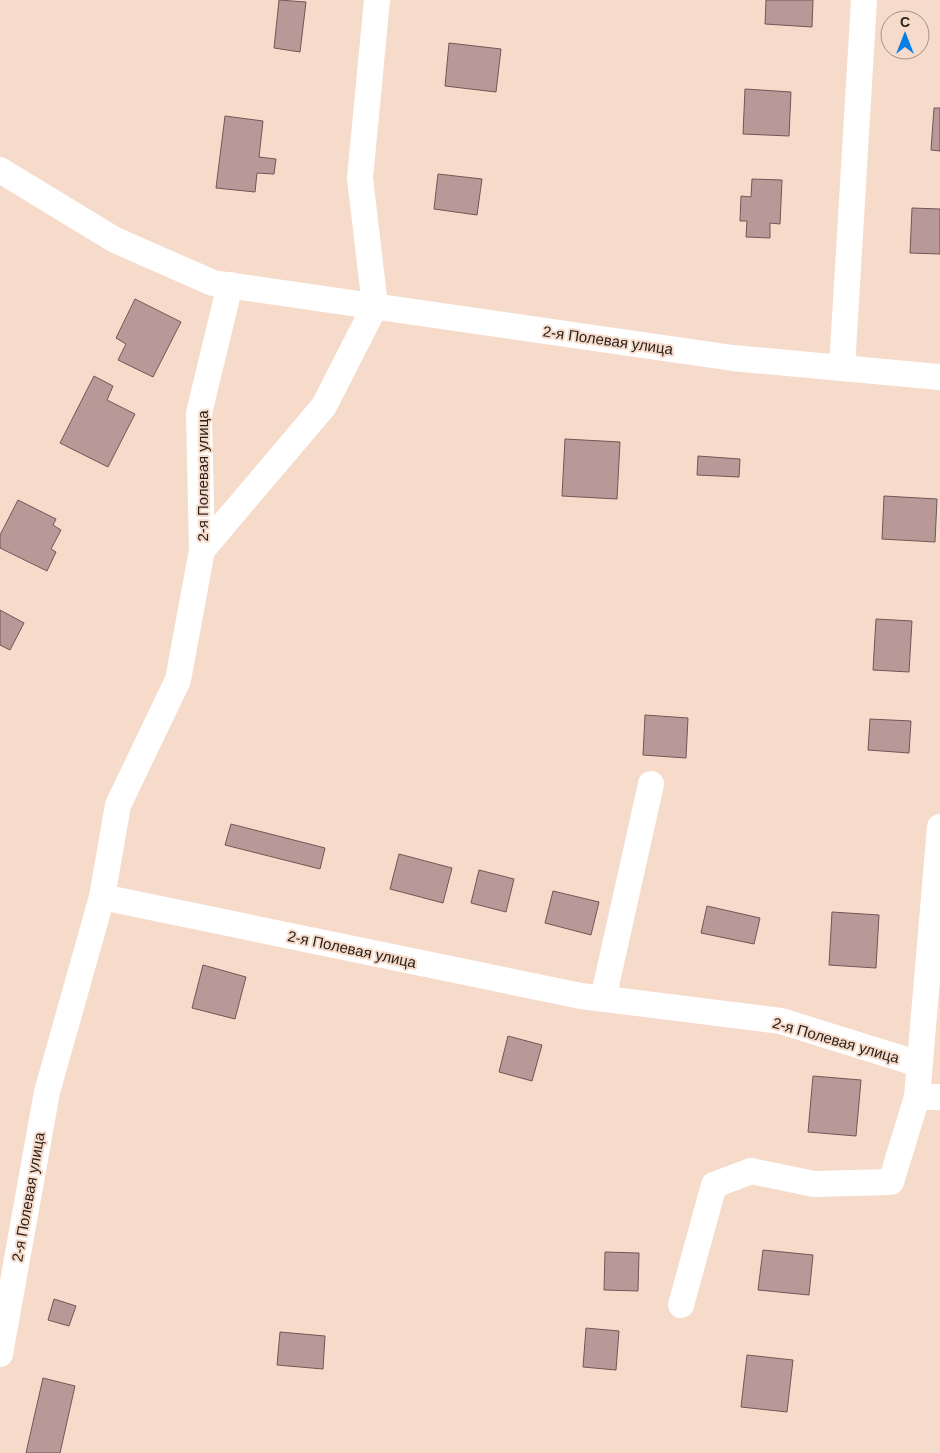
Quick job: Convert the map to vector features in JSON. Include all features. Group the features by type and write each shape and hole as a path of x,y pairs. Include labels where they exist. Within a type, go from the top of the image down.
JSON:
{"street":[{"path":"375,306 360,178 378,0"},
{"path":"842,368 864,0"},
{"name":"2-я Полевая улица","path":"0,170 114,240 212,283 733,358 940,377"},
{"name":"2-я Полевая улица","path":"0,1354 47,1092 102,898 118,805 178,680 202,550 199,413 230,285"},
{"name":"2-я Полевая улица","path":"202,550 324,406 375,306"},
{"path":"603,999 651,784"},
{"name":"2-я Полевая улица","path":"681,1305 714,1184 751,1171 814,1184 891,1182 928,1097 919,1064 940,828"},
{"name":"2-я Полевая улица","path":"102,898 581,996 781,1021 919,1064"}],"building":[{"path":"279,0 306,2 300,52 274,48"},
{"path":"766,0 813,0 812,27 765,24"},
{"path":"449,43 501,49 496,92 445,86"},
{"path":"745,89 791,92 789,136 743,134"},
{"path":"934,108 940,108 940,151 931,150"},
{"path":"225,116 263,121 259,157 276,159 274,174 257,173 255,192 216,188"},
{"path":"438,174 482,179 477,215 434,209"},
{"path":"752,179 782,180 780,224 770,223 770,238 746,237 747,221 740,221 741,196 751,197"},
{"path":"912,208 940,209 940,254 910,253"},
{"path":"135,299 181,322 153,377 118,360 126,344 116,338"},
{"path":"94,376 113,386 107,400 135,414 108,467 60,443"},
{"path":"565,439 620,442 617,499 562,496"},
{"path":"698,456 740,459 739,477 697,475"},
{"path":"884,496 937,499 935,542 882,539"},
{"path":"18,500 56,519 53,525 61,530 51,549 56,552 47,571 0,548 0,535"},
{"path":"0,610 24,623 10,650 0,645"},
{"path":"876,619 912,621 909,672 873,670"},
{"path":"645,715 688,718 686,758 643,755"},
{"path":"870,719 911,721 909,753 868,750"},
{"path":"231,824 325,848 320,869 225,845"},
{"path":"399,854 452,868 443,903 390,889"},
{"path":"479,870 514,879 506,912 471,903"},
{"path":"553,891 599,902 591,935 545,923"},
{"path":"707,906 760,918 754,944 701,933"},
{"path":"832,912 879,915 876,968 829,965"},
{"path":"203,965 246,977 235,1019 192,1008"},
{"path":"508,1036 542,1045 532,1081 499,1072"},
{"path":"813,1076 861,1080 856,1136 808,1132"},
{"path":"763,1250 813,1255 809,1295 758,1290"},
{"path":"605,1252 639,1253 638,1291 604,1290"},
{"path":"54,1299 76,1306 69,1326 48,1320"},
{"path":"586,1328 619,1331 616,1370 583,1367"},
{"path":"280,1332 325,1336 323,1369 277,1365"},
{"path":"747,1355 793,1360 787,1412 741,1407"},
{"path":"43,1378 75,1386 60,1453 26,1453"}]}
